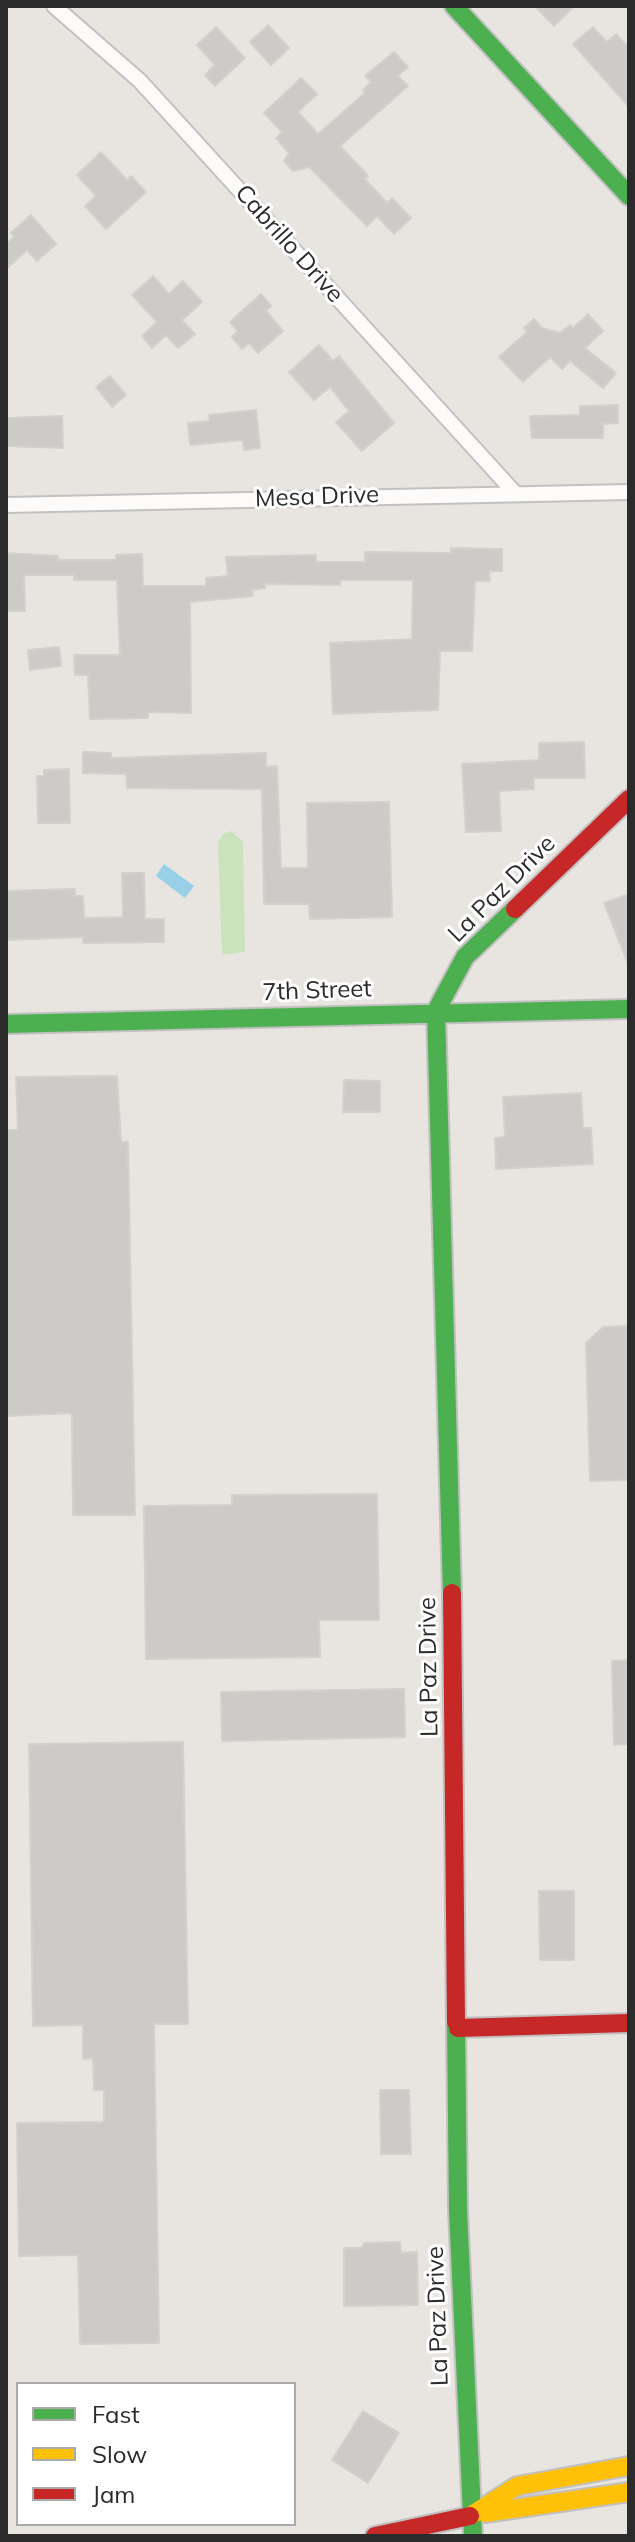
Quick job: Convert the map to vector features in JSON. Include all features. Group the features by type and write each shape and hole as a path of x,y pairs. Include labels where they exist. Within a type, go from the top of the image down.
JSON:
{"main road":[{"path":"454,6 629,196"},
{"name":"La Paz Drive","path":"473,2536 458,2210 451,1468 436,1011 465,957 629,799"},
{"name":"7th Street","path":"6,1024 436,1011 629,1009"},
{"path":"458,2028 629,2023"},
{"path":"470,2516 517,2486 629,2466"},
{"path":"375,2536 470,2516 629,2492"}],"street":[{"name":"Cabrillo Drive","path":"54,6 148,90 514,492"},
{"name":"Mesa Drive","path":"6,505 629,492"}],"green space":[{"path":"231,831 243,842 245,952 222,955 218,843 223,834"}],"water":[{"path":"164,864 194,886 185,898 156,876"}],"building":[{"path":"535,6 574,6 554,26"},
{"path":"268,25 289,48 271,65 250,42"},
{"path":"216,27 245,58 215,86 205,75 215,65 197,45"},
{"path":"593,27 607,42 616,34 629,48 629,107 573,44"},
{"path":"394,52 408,67 398,76 408,86 340,146 368,176 365,179 387,203 392,198 411,218 394,234 377,216 367,226 309,167 293,171 284,161 289,153 276,138 282,132 264,113 301,78 317,94 298,112 318,134 365,93 363,90 371,82 365,76"},
{"path":"101,152 127,180 131,176 146,192 106,229 85,206 96,196 77,175"},
{"path":"31,215 56,244 37,261 27,250 6,269 6,245 14,237 11,233"},
{"path":"153,276 169,294 183,281 202,302 182,320 195,334 178,348 166,335 152,348 142,336 157,322 132,295"},
{"path":"261,294 271,306 266,311 283,331 258,353 249,343 242,349 232,337 238,331 230,322"},
{"path":"588,314 603,331 585,348 616,373 603,388 570,361 562,369 550,357 523,382 499,357 527,332 524,328 534,319 542,328 560,333 570,325 573,328"},
{"path":"319,345 333,361 339,356 394,423 362,451 336,422 349,411 330,387 314,400 289,372"},
{"path":"110,376 126,395 112,407 96,387"},
{"path":"618,405 618,423 603,424 603,438 532,438 530,416 580,415 580,406"},
{"path":"256,410 260,448 244,450 243,440 190,445 188,423 210,421 209,415"},
{"path":"62,416 63,448 6,446 6,418"},
{"path":"451,548 502,549 502,571 489,571 490,581 475,581 472,651 440,651 438,710 333,714 330,643 412,639 413,580 340,580 340,585 265,584 265,588 252,590 253,596 190,602 191,713 148,712 148,718 90,719 88,675 75,675 74,655 120,655 117,580 74,580 74,575 24,575 25,611 6,611 6,553 58,556 58,560 116,560 116,555 142,554 143,586 206,586 206,578 228,576 226,557 316,555 316,562 365,562 365,552 451,553"},
{"path":"59,647 61,666 30,670 28,650"},
{"path":"584,742 585,778 533,778 534,789 499,791 501,831 466,832 462,764 539,760 539,743"},
{"path":"83,752 111,753 111,758 266,753 266,767 277,766 281,868 308,868 307,803 389,802 392,917 310,919 309,904 264,904 262,789 127,788 126,774 83,773"},
{"path":"69,769 70,823 38,823 37,776 44,776 44,770"},
{"path":"122,873 144,873 145,919 164,919 164,942 83,943 83,937 6,940 6,891 75,889 75,896 83,896 84,918 123,917"},
{"path":"629,894 629,964 628,964 604,903"},
{"path":"117,1076 121,1142 128,1142 135,1515 73,1515 72,1413 6,1416 6,1130 18,1130 16,1077"},
{"path":"344,1080 380,1081 380,1112 343,1112"},
{"path":"581,1093 583,1128 591,1128 593,1164 496,1169 495,1138 505,1137 503,1097"},
{"path":"629,1326 629,1480 590,1481 586,1343 603,1327"},
{"path":"377,1494 379,1620 319,1620 320,1657 146,1659 144,1506 232,1505 232,1495"},
{"path":"629,1660 629,1744 614,1745 612,1661"},
{"path":"404,1689 405,1737 222,1741 221,1692"},
{"path":"183,1742 188,2024 154,2024 159,2343 80,2344 78,2255 19,2256 17,2123 104,2122 104,2090 94,2090 93,2058 83,2059 83,2025 33,2026 29,1744"},
{"path":"539,1891 574,1891 574,1960 540,1960"},
{"path":"380,2090 409,2090 411,2154 381,2154"},
{"path":"400,2242 401,2253 417,2252 418,2305 344,2306 344,2248 362,2248 364,2243"},
{"path":"363,2411 399,2433 368,2483 332,2460"}],"traffic: fast":[{"path":"454,6 629,196"},
{"path":"452,1593 436,1011 465,957 515,909"},
{"path":"6,1024 629,1009"},
{"path":"456,2022 458,2210 473,2536"}],"traffic: slow":[{"path":"470,2516 517,2486 629,2466"},
{"path":"485,2513 629,2492"}],"traffic: jam":[{"path":"515,909 629,799"},
{"path":"452,1593 456,2022"},
{"path":"458,2028 629,2023"},
{"path":"375,2536 470,2516"}]}
